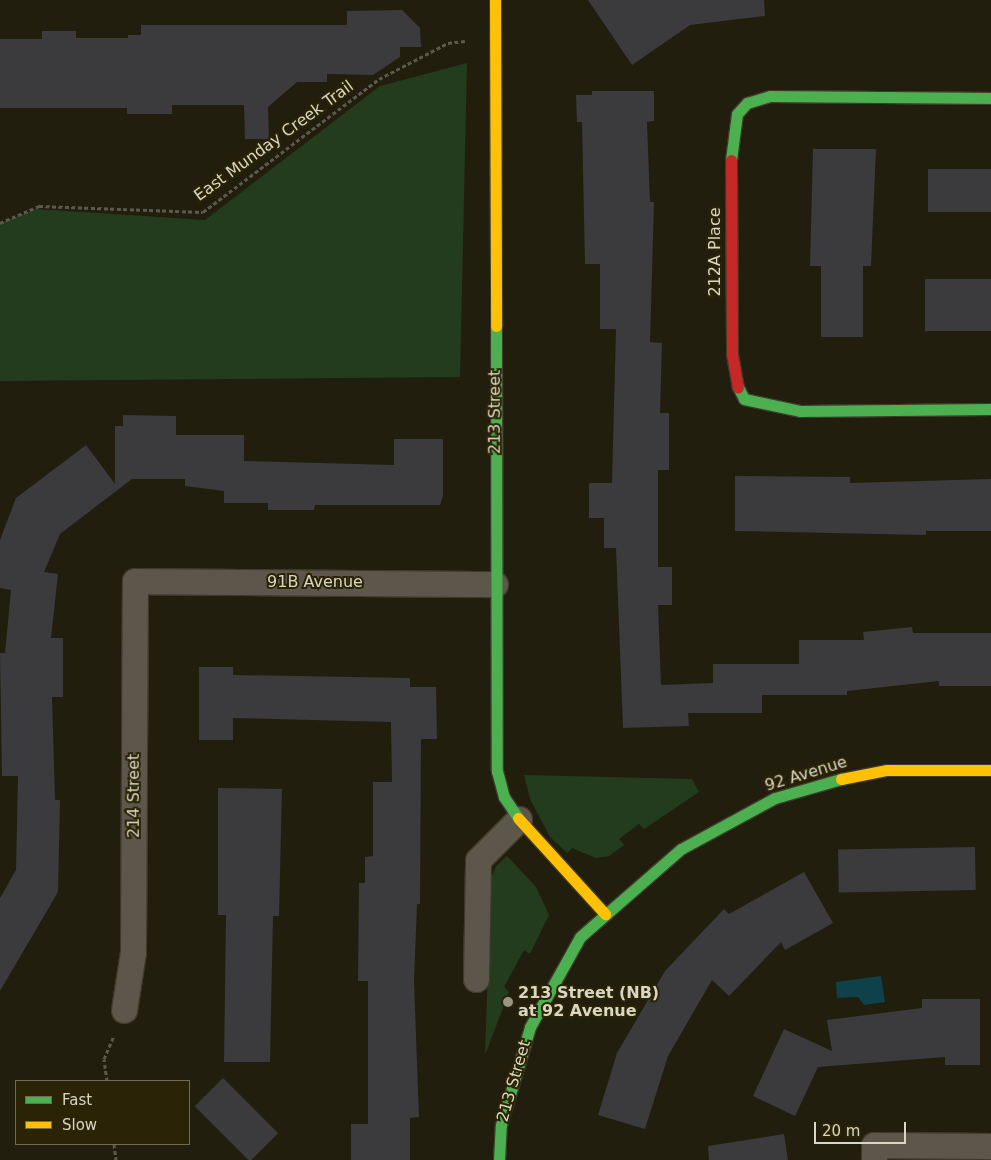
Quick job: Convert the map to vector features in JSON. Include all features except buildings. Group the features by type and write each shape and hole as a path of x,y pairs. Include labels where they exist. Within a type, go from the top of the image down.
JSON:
{"street":[{"name":"213 Street","path":"495,0 495,584 497,771 504,797 519,819 605,914 580,937 530,1027 501,1125 499,1160"},
{"name":"212A Place","path":"991,98 770,96 748,103 737,114 731,154 732,354 735,381 744,399 769,407 800,411 991,409"},
{"name":"91B Avenue","path":"135,581 495,584"},
{"name":"214 Street","path":"124,1010 133,952 135,581"},
{"name":"92 Avenue","path":"605,914 681,849 775,798 832,781 887,770 991,770"},
{"path":"476,979 478,860 519,819"},
{"path":"874,1152 991,1146"}],"path":[{"name":"East Munday Creek Trail","path":"0,223 39,206 203,212 379,79 448,43 494,40"},
{"path":"107,1080 104,1060 124,1010"},
{"path":"114,1145 116,1160"}],"green space":[{"path":"467,63 460,377 0,381 0,223 36,209 205,220 380,86"},
{"path":"524,775 692,779 699,792 644,829 639,824 619,839 624,845 609,856 596,858 572,848 567,853 550,837 530,799"},
{"path":"507,856 536,887 549,915 530,954 524,950 504,987 509,992 485,1055 491,879 496,866"}],"water":[{"path":"881,976 885,1002 864,1005 858,997 837,998 836,982"}],"traffic: fast":[{"path":"731,160 737,114 747,103 770,96 991,98"},
{"path":"496,326 497,771 504,797 518,818"},
{"path":"738,387 744,399 800,411 991,409"},
{"path":"499,1160 501,1125 530,1027 580,937 681,849 775,798 841,779"}],"traffic: slow":[{"path":"495,0 496,326"},
{"path":"841,779 887,770 991,770"},
{"path":"518,818 605,914"}],"traffic: jam":[{"path":"731,160 732,354 738,387"}],"place":[{"name":"213 Street (NB) at 92 Avenue","path":"508,1002"}]}
